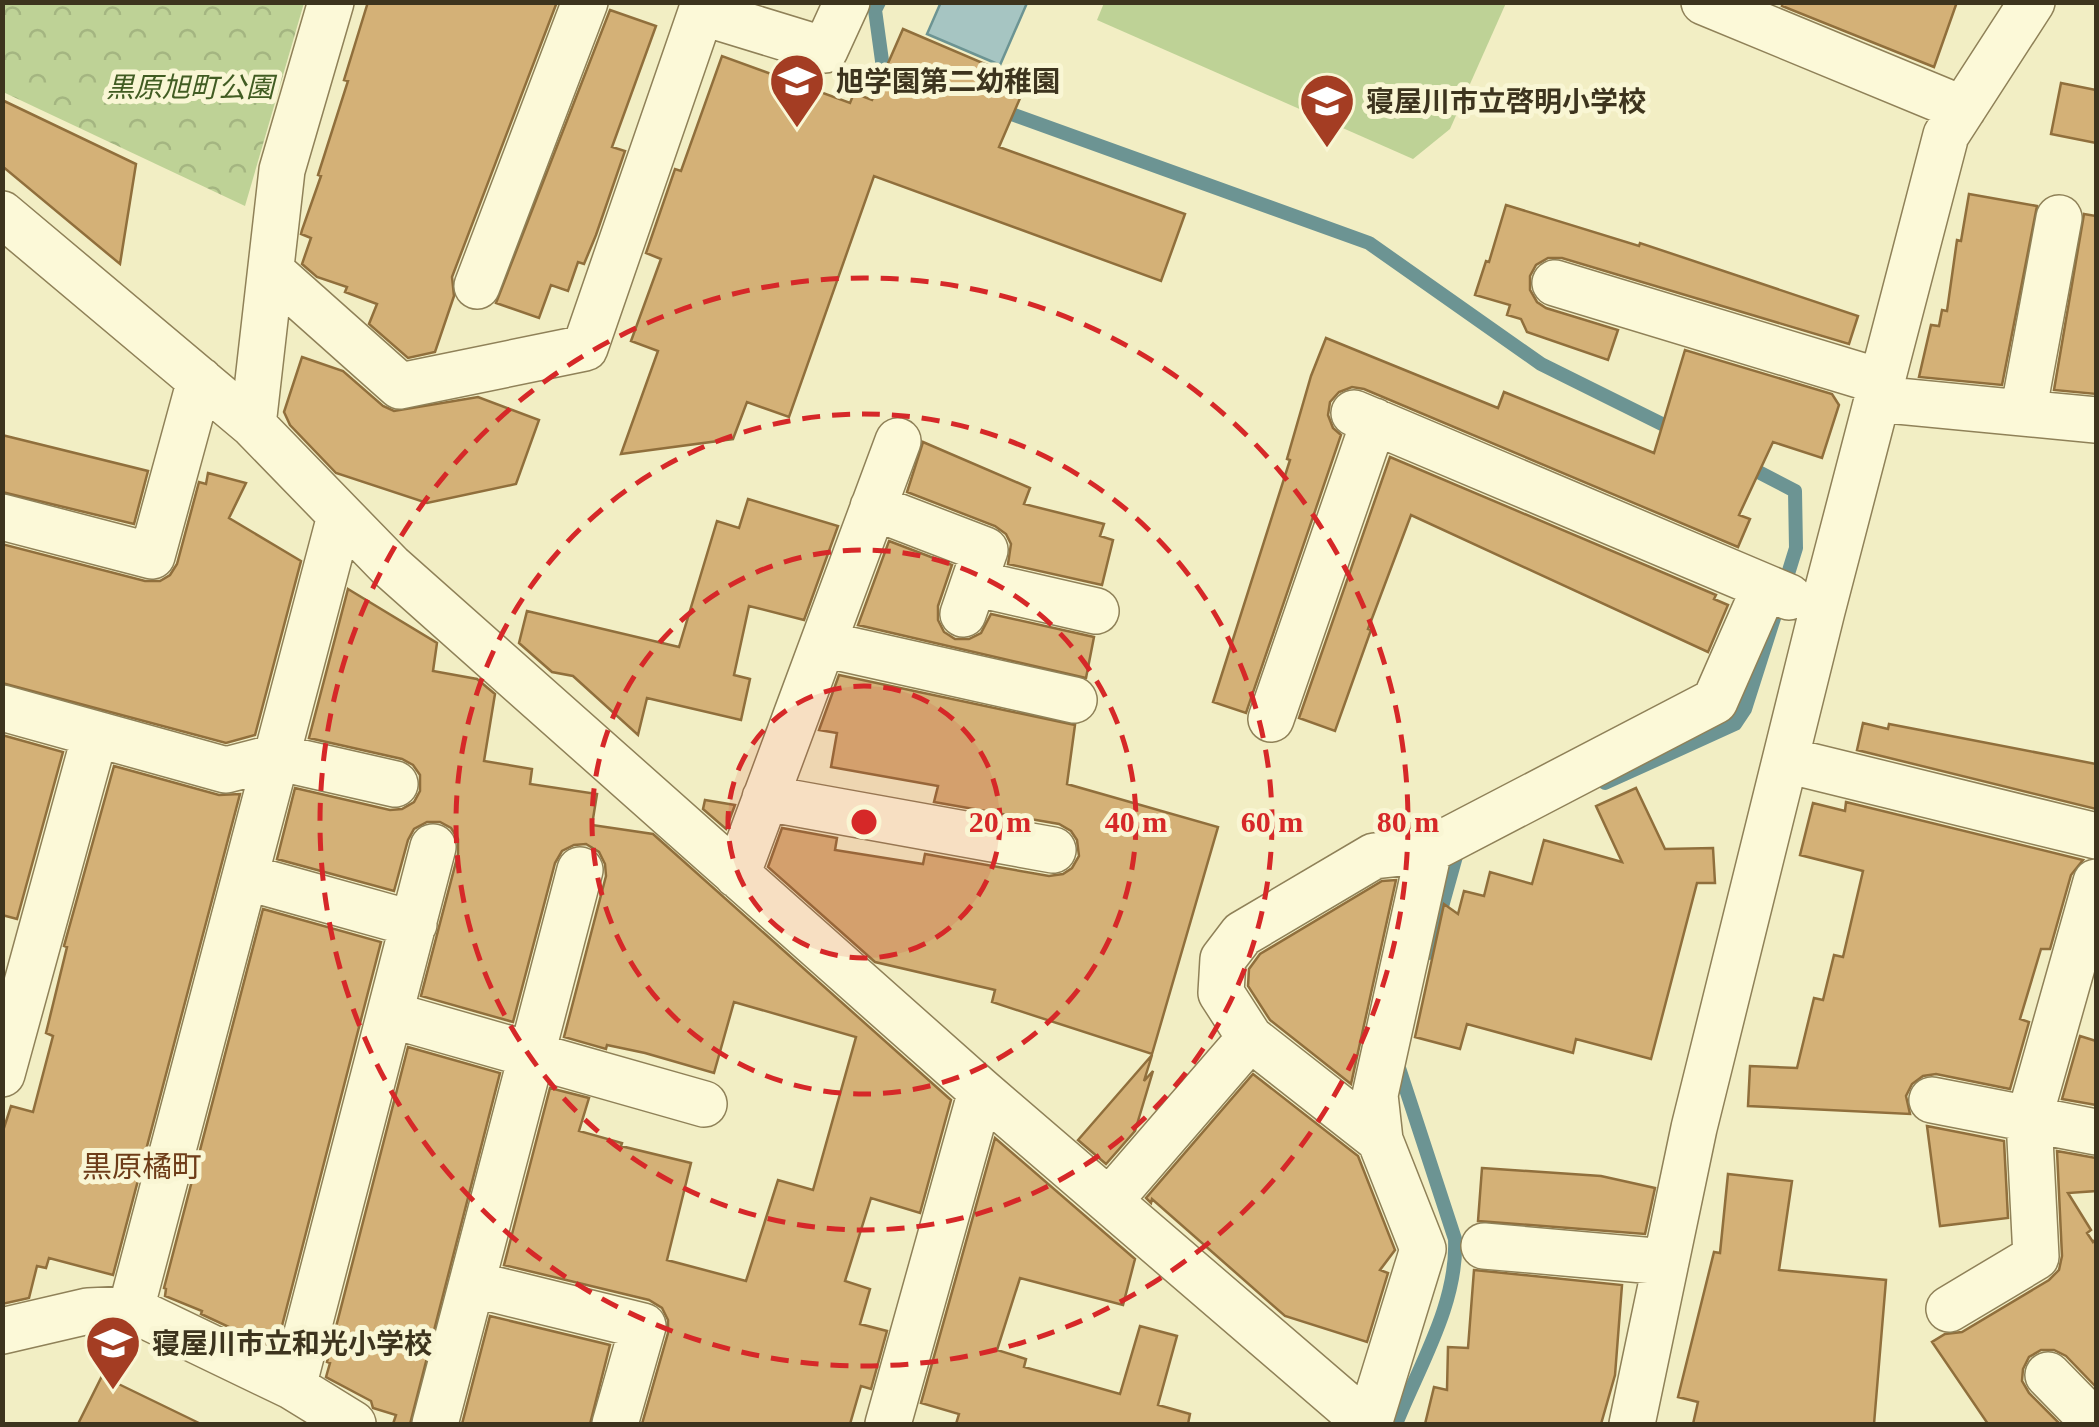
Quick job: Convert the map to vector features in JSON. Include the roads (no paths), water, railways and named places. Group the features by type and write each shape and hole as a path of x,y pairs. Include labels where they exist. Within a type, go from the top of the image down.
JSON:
{"street":[{"path":"252,425 282,170 331,2"},
{"path":"477,286 585,2"},
{"path":"272,272 400,386 585,348 692,6 824,50 847,2"},
{"path":"1704,2 1778,16 1963,108"},
{"path":"1380,1140 1250,1038 1221,993 1223,959 1242,934 1374,856 1429,850 1715,701 1790,598 1880,390 1946,135 2032,2"},
{"path":"2,214 252,425 390,566 982,1091 1368,1424 1423,1249 1380,1140 1375,1095 1429,850"},
{"path":"2023,413 2059,218"},
{"path":"1555,284 1880,390 2023,413 2096,420"},
{"path":"2,517 152,556 200,380"},
{"path":"1272,719 1364,417 1790,598"},
{"path":"737,874 898,440"},
{"path":"874,507 986,550 968,599 1096,611"},
{"path":"131,1309 340,516"},
{"path":"1632,1424 1694,1128 1786,760 1790,598"},
{"path":"822,644 1074,700"},
{"path":"2,708 226,770 276,758 395,784"},
{"path":"2,1074 95,734"},
{"path":"1786,760 2096,836"},
{"path":"766,798 1053,850"},
{"path":"293,1387 433,847"},
{"path":"435,1424 580,870"},
{"path":"245,877 414,924"},
{"path":"1949,1309 2036,1256 2029,1119 2095,894"},
{"path":"391,1015 704,1104"},
{"path":"1108,1201 1250,1038"},
{"path":"888,1424 982,1091"},
{"path":"1932,1100 2096,1132"},
{"path":"1484,1246 1666,1262"},
{"path":"472,1284 643,1326 615,1424"},
{"path":"2,1331 88,1311 131,1309 293,1387 352,1424"},
{"path":"2048,1376 2096,1424"}],"water":[{"path":"941,2 1027,2 1000,65 927,34"}],"waterway":[{"path":"879,2 875,10 883,68 900,74"},
{"path":"995,108 1369,243 1541,364 1676,431"},
{"path":"1745,465 1795,491 1796,548 1783,590"},
{"path":"1605,783 1735,724 1745,709 1775,615"},
{"path":"1429,953 1458,849"},
{"path":"1396,1424 1444,1310 1455,1239 1398,1065"}],"place":[{"name":"旭学園第二幼稚園","path":"797,130"},
{"name":"寝屋川市立啓明小学校","path":"1327,150"},
{"name":"寝屋川市立和光小学校","path":"113,1392"}],"district":[{"name":"黒原橘町","path":"142,1167"}],"park label":[{"name":"黒原旭町公園","path":"190,87"}]}
